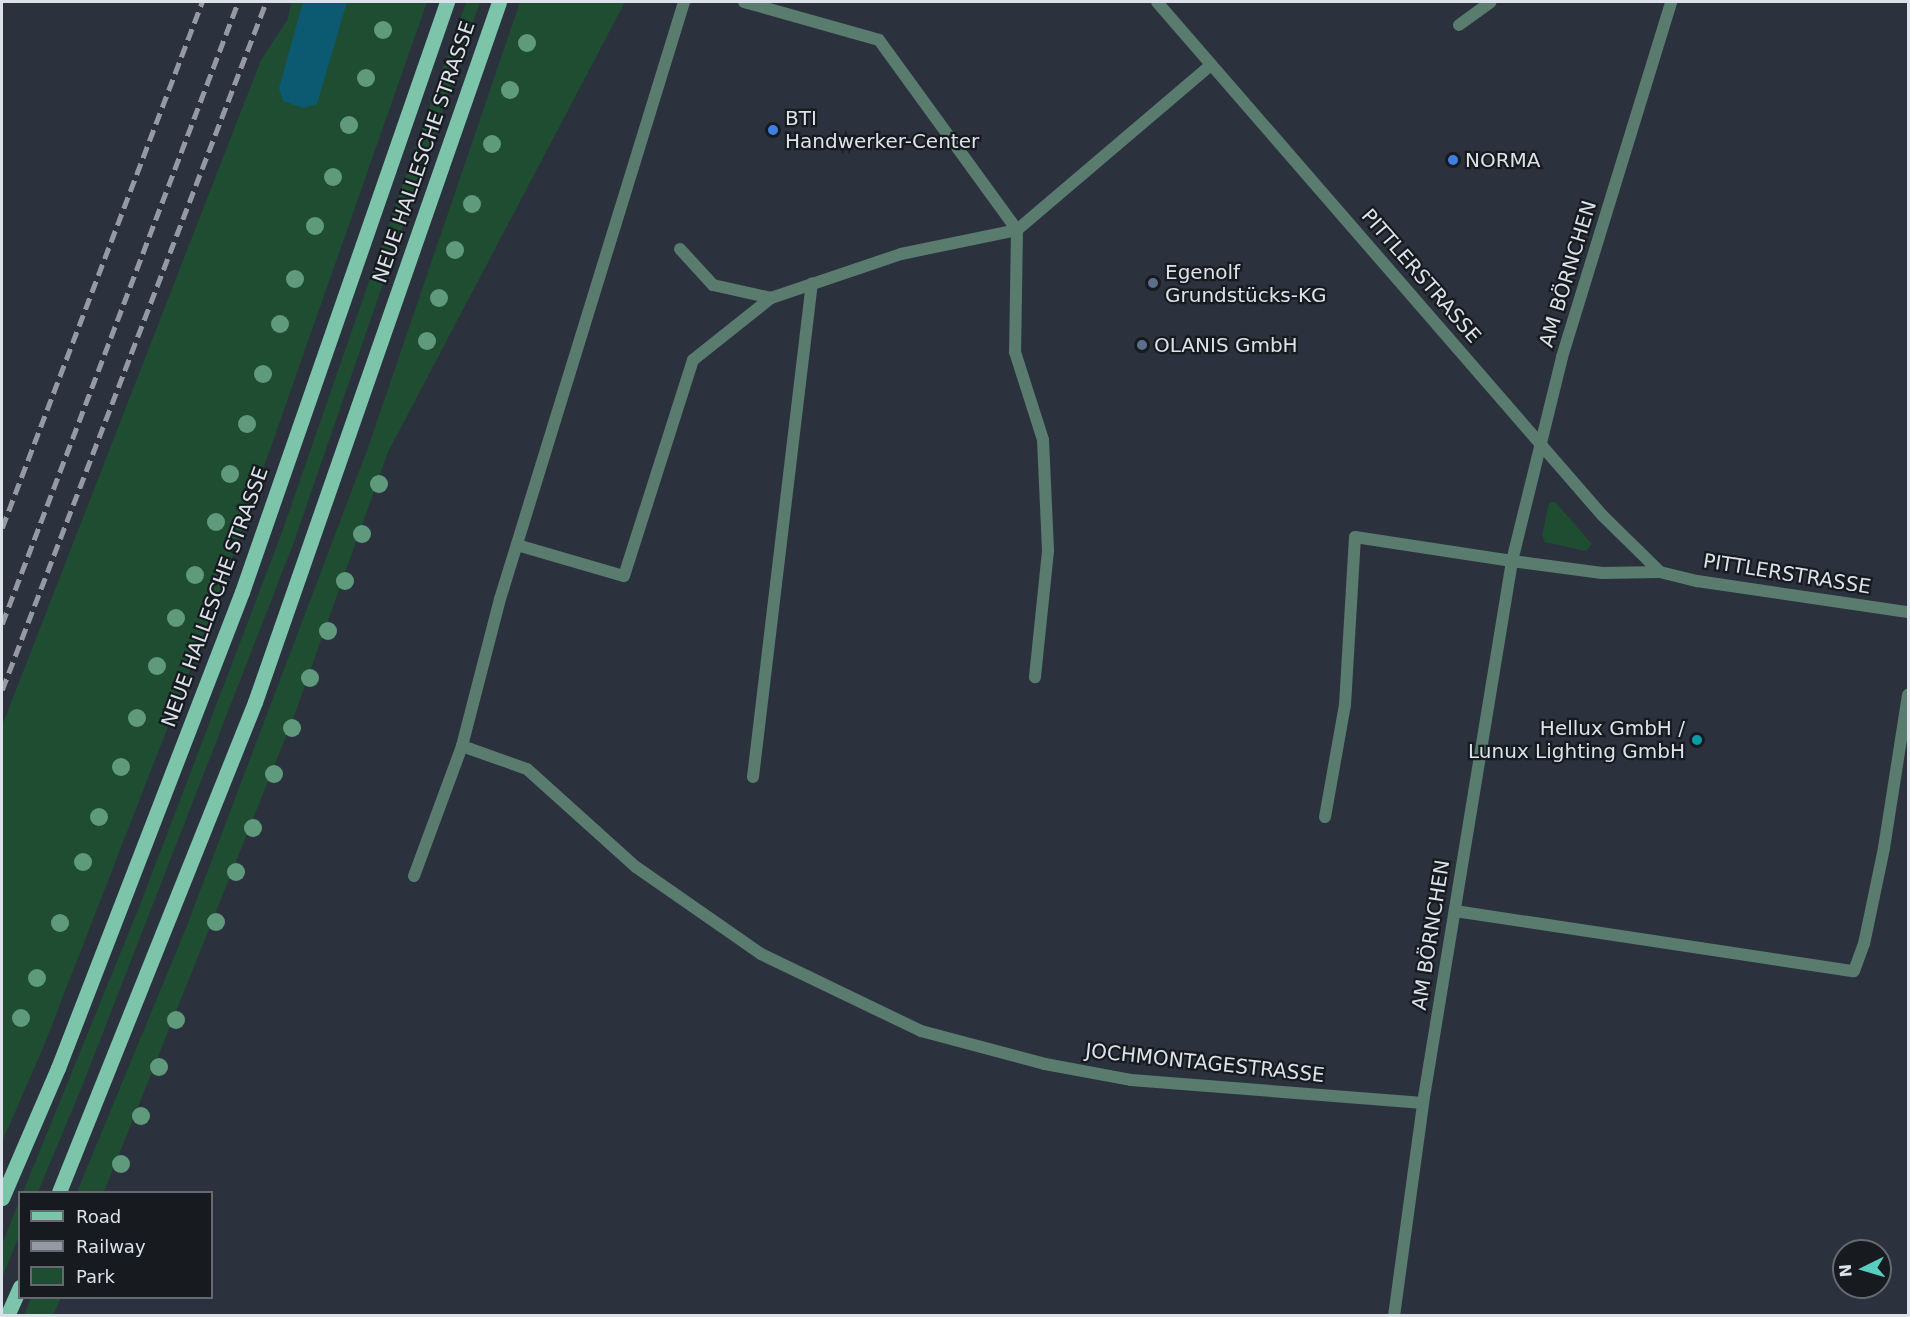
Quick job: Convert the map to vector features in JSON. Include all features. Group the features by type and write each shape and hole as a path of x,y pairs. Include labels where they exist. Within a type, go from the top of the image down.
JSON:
{"main road":[{"name":"NEUE HALLESCHE STRASSE","path":"2,1198 58,1068 242,592 447,2"},
{"name":"NEUE HALLESCHE STRASSE","path":"59,1191 255,702 499,2"},
{"path":"7,1316 18,1291"}],"street":[{"path":"414,876 462,746 517,545 684,2"},
{"path":"744,2 879,40 1017,230 1015,352 1043,440 1048,550 1035,677"},
{"name":"PITTLERSTRASSE","path":"1156,2 1626,540 1660,572"},
{"path":"1460,25 1491,2"},
{"name":"AM BÖRNCHEN","path":"1394,1316 1423,1103 1512,561 1539,441 1671,2"},
{"path":"517,545 624,576 693,360 771,298 901,254 1017,230 1211,65"},
{"path":"680,249 713,285 771,298"},
{"path":"753,777 812,284"},
{"path":"1325,817 1345,705 1355,537 1512,561"},
{"name":"PITTLERSTRASSE","path":"1512,561 1602,573 1660,572 1697,581 1908,612"},
{"path":"1455,911 1854,971 1864,944 1884,848 1908,695"},
{"name":"JOCHMONTAGESTRASSE","path":"462,746 527,769 636,867 761,954 921,1031 1044,1064 1131,1080 1423,1103"}],"green space":[{"path":"291,2 427,2 218,598 43,1048 2,1142 2,726 261,60 288,19"},
{"path":"466,2 480,2 294,542 83,1084 38,1191 23,1191 140,905 281,535"},
{"path":"520,2 625,2 388,452 293,719 104,1191 77,1191 186,928 369,445"},
{"path":"1555,502 1592,544 1586,551 1545,542 1542,535 1549,503"},
{"path":"18,1204 18,1238 2,1278 2,1244"},
{"path":"31,1299 61,1299 53,1315 24,1315"}],"water":[{"path":"303,2 347,2 317,104 303,108 283,101 279,88"}],"railway":[{"path":"2,528 202,2"},
{"path":"2,624 238,2"},
{"path":"2,690 266,2"}],"place":[{"name":"BTI Handwerker-Center","path":"773,130"},
{"name":"NORMA","path":"1453,160"},
{"name":"Egenolf Grundstücks-KG","path":"1153,283"},
{"name":"OLANIS GmbH","path":"1142,345"},
{"name":"Hellux GmbH / Lunux Lighting GmbH","path":"1697,740"}]}
